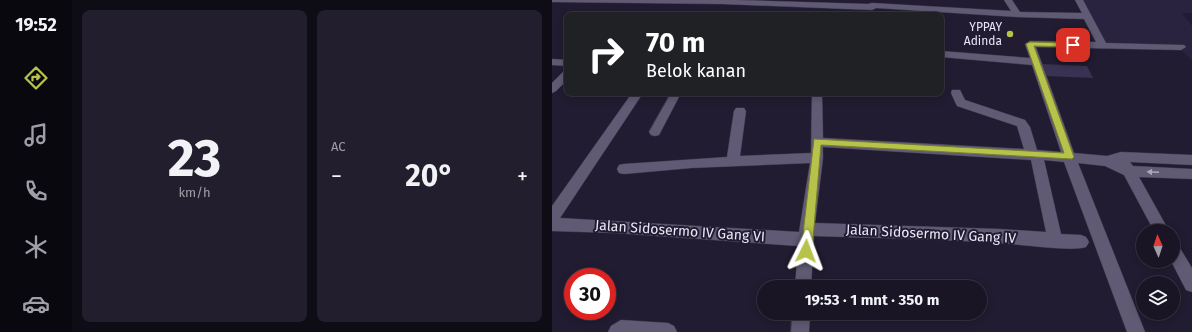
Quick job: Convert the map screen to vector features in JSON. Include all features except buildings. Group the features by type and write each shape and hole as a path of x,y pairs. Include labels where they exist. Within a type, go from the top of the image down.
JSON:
{"street":[{"path":"552,0 820,4 1087,16"},
{"path":"1008,0 1017,14"},
{"path":"1079,0 1102,45"},
{"path":"1136,332 1069,157 1030,44 1181,47"},
{"path":"944,54 1037,62"},
{"path":"552,62 564,63"},
{"path":"552,89 564,77"},
{"path":"956,93 961,103 1021,123 1024,127 1034,154 1055,241"},
{"path":"552,218 636,96"},
{"path":"654,132 674,96"},
{"path":"804,280 807,234 817,158 817,96"},
{"path":"733,161 740,111"},
{"path":"817,142 1034,154 1107,161 1128,171 1192,174"},
{"path":"1107,161 1121,157 1192,160"},
{"path":"1121,157 1158,224"},
{"path":"624,169 733,161 817,158"},
{"name":"Jalan Sidosermo IV Gang VI","path":"552,224 623,226 746,236 807,234"},
{"name":"Jalan Sidosermo IV Gang IV","path":"807,234 999,236 1081,242"},
{"path":"1180,263 1192,284"},
{"path":"800,332 801,320"},
{"path":"617,332 621,330 668,332"}],"shaded area":[{"path":"1078,0 1192,0 1192,13 1182,13 1192,26 1192,61 1178,46 1101,43"},
{"path":"1042,64 1087,66 1093,78 1047,76"}],"place":[{"name":"YPPAY Adinda","path":"1010,34"}],"route":[{"path":"806,251 807,229 817,158 817,142 1069,157 1030,44 1073,45"}]}
